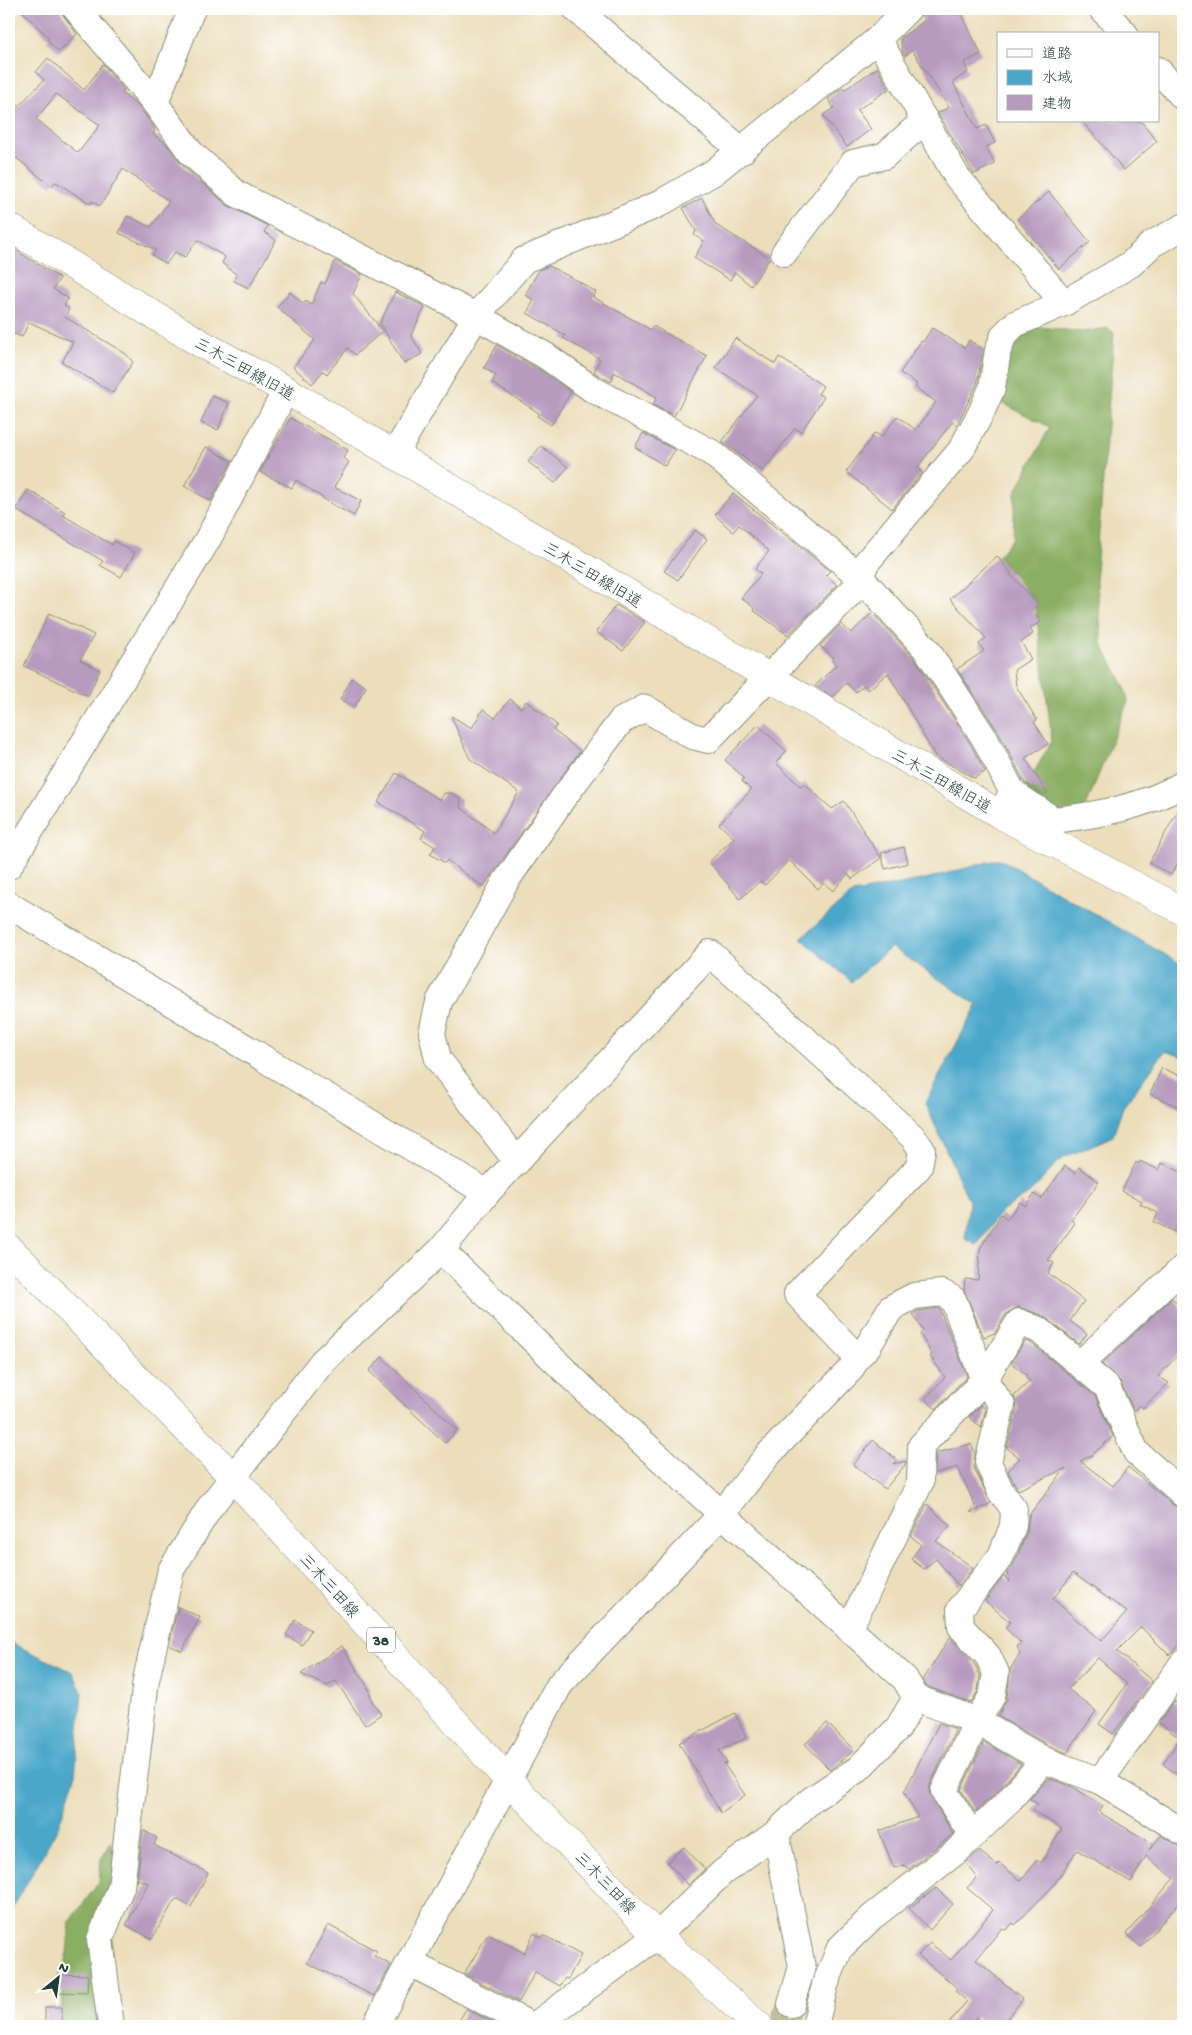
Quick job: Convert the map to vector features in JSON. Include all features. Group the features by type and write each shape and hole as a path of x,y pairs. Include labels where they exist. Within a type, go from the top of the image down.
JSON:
{"street":[{"path":"76,9 155,103 191,153 237,194 476,316 546,356 592,389 712,453 859,576 927,650 985,739 1006,803 1054,820 1100,814 1169,793 1183,784"},
{"path":"155,103 192,9"},
{"path":"576,9 742,151"},
{"path":"394,455 476,316 524,260 657,205 714,172 878,39 908,9"},
{"path":"1102,9 1123,32"},
{"path":"878,39 956,177 1064,303"},
{"path":"1160,72 1183,97"},
{"path":"784,253 854,163 884,156 924,120"},
{"name":"三木三田線旧道","path":"9,227 200,343 286,390 768,679 1006,803 1183,911"},
{"path":"517,1162 438,1059 432,1033 439,1002 506,881 563,798 621,721 645,708 692,736 708,740 856,587 866,563 961,450 982,413 992,388 998,350 1004,335 1015,324 1064,303 1131,264 1152,244 1183,227"},
{"path":"9,866 208,539 286,390"},
{"path":"9,905 487,1193"},
{"path":"111,2026 100,1939 121,1887 146,1680 171,1570 210,1508 322,1362 441,1250 487,1193 710,953 913,1137 922,1150 919,1167 797,1294 850,1350 856,1359"},
{"name":"三木三田線","path":"9,1248 233,1478 509,1781 658,1936 759,2026"},
{"path":"441,1250 592,1396 905,1679 916,1698 977,1721 1044,1760 1100,1781 1183,1832"},
{"path":"1080,1364 1183,1268"},
{"path":"375,2026 560,1684 722,1514 767,1456 851,1369 892,1308 914,1296 942,1293 953,1299 984,1380 1002,1405 988,1462 1001,1492 1014,1509 1013,1526 1001,1556 960,1609 961,1627 988,1656 996,1673 992,1696 977,1721 944,1790 972,1834"},
{"path":"850,1629 920,1483 921,1446 984,1380 1019,1322 1039,1330 1107,1387 1136,1452 1183,1494"},
{"path":"1100,1781 1180,1677"},
{"path":"410,1963 533,2026 658,1936 723,1872 776,1833 811,1800 858,1769 898,1728 916,1698"},
{"path":"815,2026 825,1985 840,1948 872,1917 957,1851 972,1834 1007,1803 1044,1760"},
{"path":"776,1833 802,1967 792,2004"}],"green space":[{"path":"1040,327 1082,332 1108,328 1114,333 1096,571 1102,644 1124,686 1128,701 1084,811 1060,812 1022,793 1052,741 1035,601 998,556 1013,538 1015,493 1050,427 994,399 1005,362 1019,336 1026,330"},
{"path":"110,1842 118,1866 105,2026 60,2026 70,1922 99,1882 101,1859"}],"water":[{"path":"1000,859 1183,965 1183,1057 1165,1051 1123,1107 1113,1136 1061,1159 1030,1193 1001,1211 977,1245 965,1239 969,1201 925,1103 977,1005 891,947 852,982 801,938 853,893 925,879"},
{"path":"9,1642 73,1672 82,1692 75,1777 58,1827 9,1915"}],"building":[{"path":"20,9 59,9 77,34 59,52 47,40 49,38"},
{"path":"923,9 959,9 981,54 964,63 968,72 953,82 977,129 986,125 995,143 986,147 995,164 974,174 938,113 949,107 912,50 905,56 903,52 900,39 925,20 921,15"},
{"path":"48,58 84,90 103,64 124,90 122,93 140,108 155,129 153,134 166,144 181,164 227,205 268,226 264,232 276,240 249,288 234,281 237,275 222,263 225,257 198,240 185,257 175,252 166,264 152,255 156,250 119,233 127,216 151,227 169,201 123,169 100,206 92,201 91,204 56,182 51,186 9,152 9,116 44,80 36,72","holes":["56,94 100,125 78,153 36,119"]},
{"path":"877,68 889,89 857,110 871,129 847,147 823,115 834,108 828,99 842,88 844,90"},
{"path":"1083,122 1142,122 1157,141 1124,170"},
{"path":"1049,192 1090,242 1059,269 1017,219"},
{"path":"702,198 716,225 770,258 751,286 735,272 730,280 694,258 704,241 694,235 696,231 683,208"},
{"path":"9,246 60,278 53,289 68,298 64,306 69,309 65,317 126,354 133,362 113,393 62,362 73,342 29,322 22,337 9,332"},
{"path":"335,261 362,274 353,294 383,331 355,355 348,348 327,374 323,371 312,384 293,367 315,340 277,307 290,292 303,304 306,301 311,305 321,282 325,284"},
{"path":"549,266 596,292 593,297 651,330 653,326 707,356 674,416 653,405 657,397 614,372 611,382 594,372 600,359 563,338 565,335 527,313 534,300 525,295 539,270"},
{"path":"395,292 425,307 411,335 422,354 404,364 380,323"},
{"path":"932,328 965,348 969,340 983,349 977,384 957,425 952,422 917,468 922,473 892,509 846,472 875,433 882,437 897,416 916,430 936,402 916,388 916,383 900,373"},
{"path":"735,338 775,364 779,357 823,386 818,394 824,397 801,432 795,428 763,471 722,442 757,395 716,368"},
{"path":"497,345 538,369 571,392 551,425 537,416 539,413 492,383 496,375 484,368"},
{"path":"212,396 229,403 218,430 201,423"},
{"path":"290,418 348,450 343,458 349,462 334,487 361,501 354,516 333,505 296,480 292,488 260,472"},
{"path":"643,433 675,450 665,466 635,447"},
{"path":"541,446 568,467 555,483 528,462"},
{"path":"206,447 232,461 211,501 184,486"},
{"path":"28,490 65,512 63,515 112,545 114,541 135,553 121,577 100,565 103,561 16,510"},
{"path":"733,493 830,571 826,575 837,585 788,635 753,610 754,608 741,598 761,574 755,569 769,551 739,525 733,532 715,515"},
{"path":"695,530 707,539 678,580 664,571"},
{"path":"997,556 1010,574 1038,604 1032,611 1041,622 1030,628 1033,634 1021,642 1031,659 1014,670 1016,686 1037,720 1034,722 1048,744 1025,758 1047,793 1044,795 1025,783 998,731 957,669 984,651 979,644 986,638 950,599"},
{"path":"616,605 645,622 623,651 596,632"},
{"path":"49,613 94,635 80,660 100,670 88,696 24,666"},
{"path":"872,613 915,659 972,747 985,772 974,778 935,756 888,673 868,690 864,685 856,692 846,683 833,697 815,686 836,665 832,660 834,658 820,646 841,624 851,633"},
{"path":"352,678 366,687 354,708 340,699"},
{"path":"510,699 521,708 526,701 557,725 553,730 580,751 483,887 447,860 445,863 430,854 435,847 421,838 425,831 378,802 396,773 440,800 444,793 451,793 461,799 460,807 494,833 519,792 470,759 451,716 472,728 483,709 495,718"},
{"path":"758,725 786,751 776,763 800,786 805,784 832,809 844,801 881,858 852,879 848,874 833,891 824,883 818,889 789,860 765,885 760,881 740,899 709,862 734,838 719,824 751,790 742,781 744,778 725,760"},
{"path":"1183,801 1183,854 1171,875 1149,863"},
{"path":"904,847 908,863 885,869 881,853"},
{"path":"1162,1068 1183,1077 1183,1109 1150,1094"},
{"path":"1140,1161 1159,1170 1162,1163 1183,1173 1183,1236 1154,1222 1158,1213 1140,1204 1142,1201 1122,1191 1136,1162 1139,1164"},
{"path":"1065,1166 1075,1173 1079,1167 1099,1182 1071,1220 1075,1223 1048,1260 1054,1263 1048,1273 1084,1301 1070,1321 1087,1334 1079,1344 1042,1315 1018,1307 1006,1314 995,1333 984,1337 964,1290 965,1279 978,1280 980,1249 1001,1214 1007,1219 1020,1202 1025,1206 1034,1194 1041,1199"},
{"path":"1172,1298 1183,1310 1183,1350 1158,1376 1169,1383 1143,1408 1139,1405 1134,1411 1120,1381 1102,1364"},
{"path":"939,1308 967,1376 936,1409 925,1399 945,1377 930,1356 932,1355 920,1334 923,1331 913,1314 918,1311"},
{"path":"1025,1341 1031,1343 1095,1396 1113,1436 1092,1455 1080,1461 1113,1486 1128,1467 1173,1505 1183,1509 1183,1641 1169,1655 1141,1627 1117,1651 1152,1681 1113,1734 1099,1724 1127,1684 1098,1658 1068,1689 1096,1711 1067,1753 1050,1746 998,1716 1007,1699 1010,1670 1020,1653 1017,1647 1021,1643 1005,1628 1010,1622 985,1601 1004,1576 1010,1582 1007,1573 1015,1562 1027,1532 1029,1515 1066,1468 1018,1490 1008,1471 1020,1458 1007,1448 1017,1408 1014,1396 1030,1381 1025,1377 1027,1375 1011,1363","holes":["1073,1573 1127,1612 1101,1641 1053,1599"]},
{"path":"382,1357 457,1430 445,1443 369,1371"},
{"path":"981,1405 986,1409 981,1427 969,1417"},
{"path":"873,1440 897,1460 893,1464 906,1461 905,1465 885,1489 853,1465"},
{"path":"971,1444 975,1453 974,1468 991,1503 970,1513 975,1506 958,1467 936,1473 935,1470 936,1453"},
{"path":"927,1504 950,1526 936,1541 973,1568 959,1586 936,1559 924,1569 911,1559 921,1545 911,1536"},
{"path":"178,1607 200,1617 182,1651 169,1645"},
{"path":"295,1620 311,1630 302,1645 286,1635"},
{"path":"950,1637 975,1665 980,1675 978,1691 971,1703 926,1686 923,1680"},
{"path":"342,1646 369,1689 372,1701 381,1714 365,1725 336,1681 327,1686 301,1674"},
{"path":"1174,1701 1183,1709 1183,1779 1163,1764 1180,1738 1159,1723"},
{"path":"735,1713 746,1738 719,1750 727,1763 724,1764 745,1795 721,1813 679,1743"},
{"path":"827,1723 854,1750 830,1770 805,1744"},
{"path":"939,1723 956,1729 930,1785 929,1792 953,1834 909,1869 904,1865 894,1868 879,1831 918,1817 904,1792"},
{"path":"984,1742 1021,1764 996,1793 975,1812 961,1790"},
{"path":"1049,1778 1073,1787 1103,1806 1099,1812 1153,1844 1149,1850 1161,1836 1183,1847 1183,1898 1141,1947 1126,1934 1174,1878 1146,1856 1131,1882 1077,1850 1053,1886 1015,1925 1013,1923 1006,1930 1002,1928 976,1960 1023,1999 1001,2026 988,2026 976,2017 969,2026 947,2026 967,2001 955,1991 957,1988 918,1955 930,1943 951,1960 993,1910 967,1888 977,1877 966,1863 979,1851 997,1865 999,1863 1021,1881 1037,1860 1041,1863 1062,1829 1033,1811 1038,1804 1030,1799"},
{"path":"143,1830 157,1838 154,1845 208,1873 191,1907 177,1899 174,1901 152,1939 126,1925 148,1883 138,1879 137,1882"},
{"path":"684,1847 705,1869 688,1885 667,1862"},
{"path":"936,1888 953,1904 930,1930 909,1908"},
{"path":"328,1925 377,1951 374,1956 391,1965 374,1996 307,1963"},
{"path":"534,1933 542,1938 543,1935 581,1955 568,1979 565,1978 560,1986 535,1972 519,2002 464,1974 488,1934 524,1953"},
{"path":"58,1974 88,1975 87,1993 57,1992"},
{"path":"45,2007 62,2007 62,2024 45,2025"},
{"path":"466,2009 500,2026 456,2026"}],"tunnel":[{"path":"782,2026 791,2004"}]}
